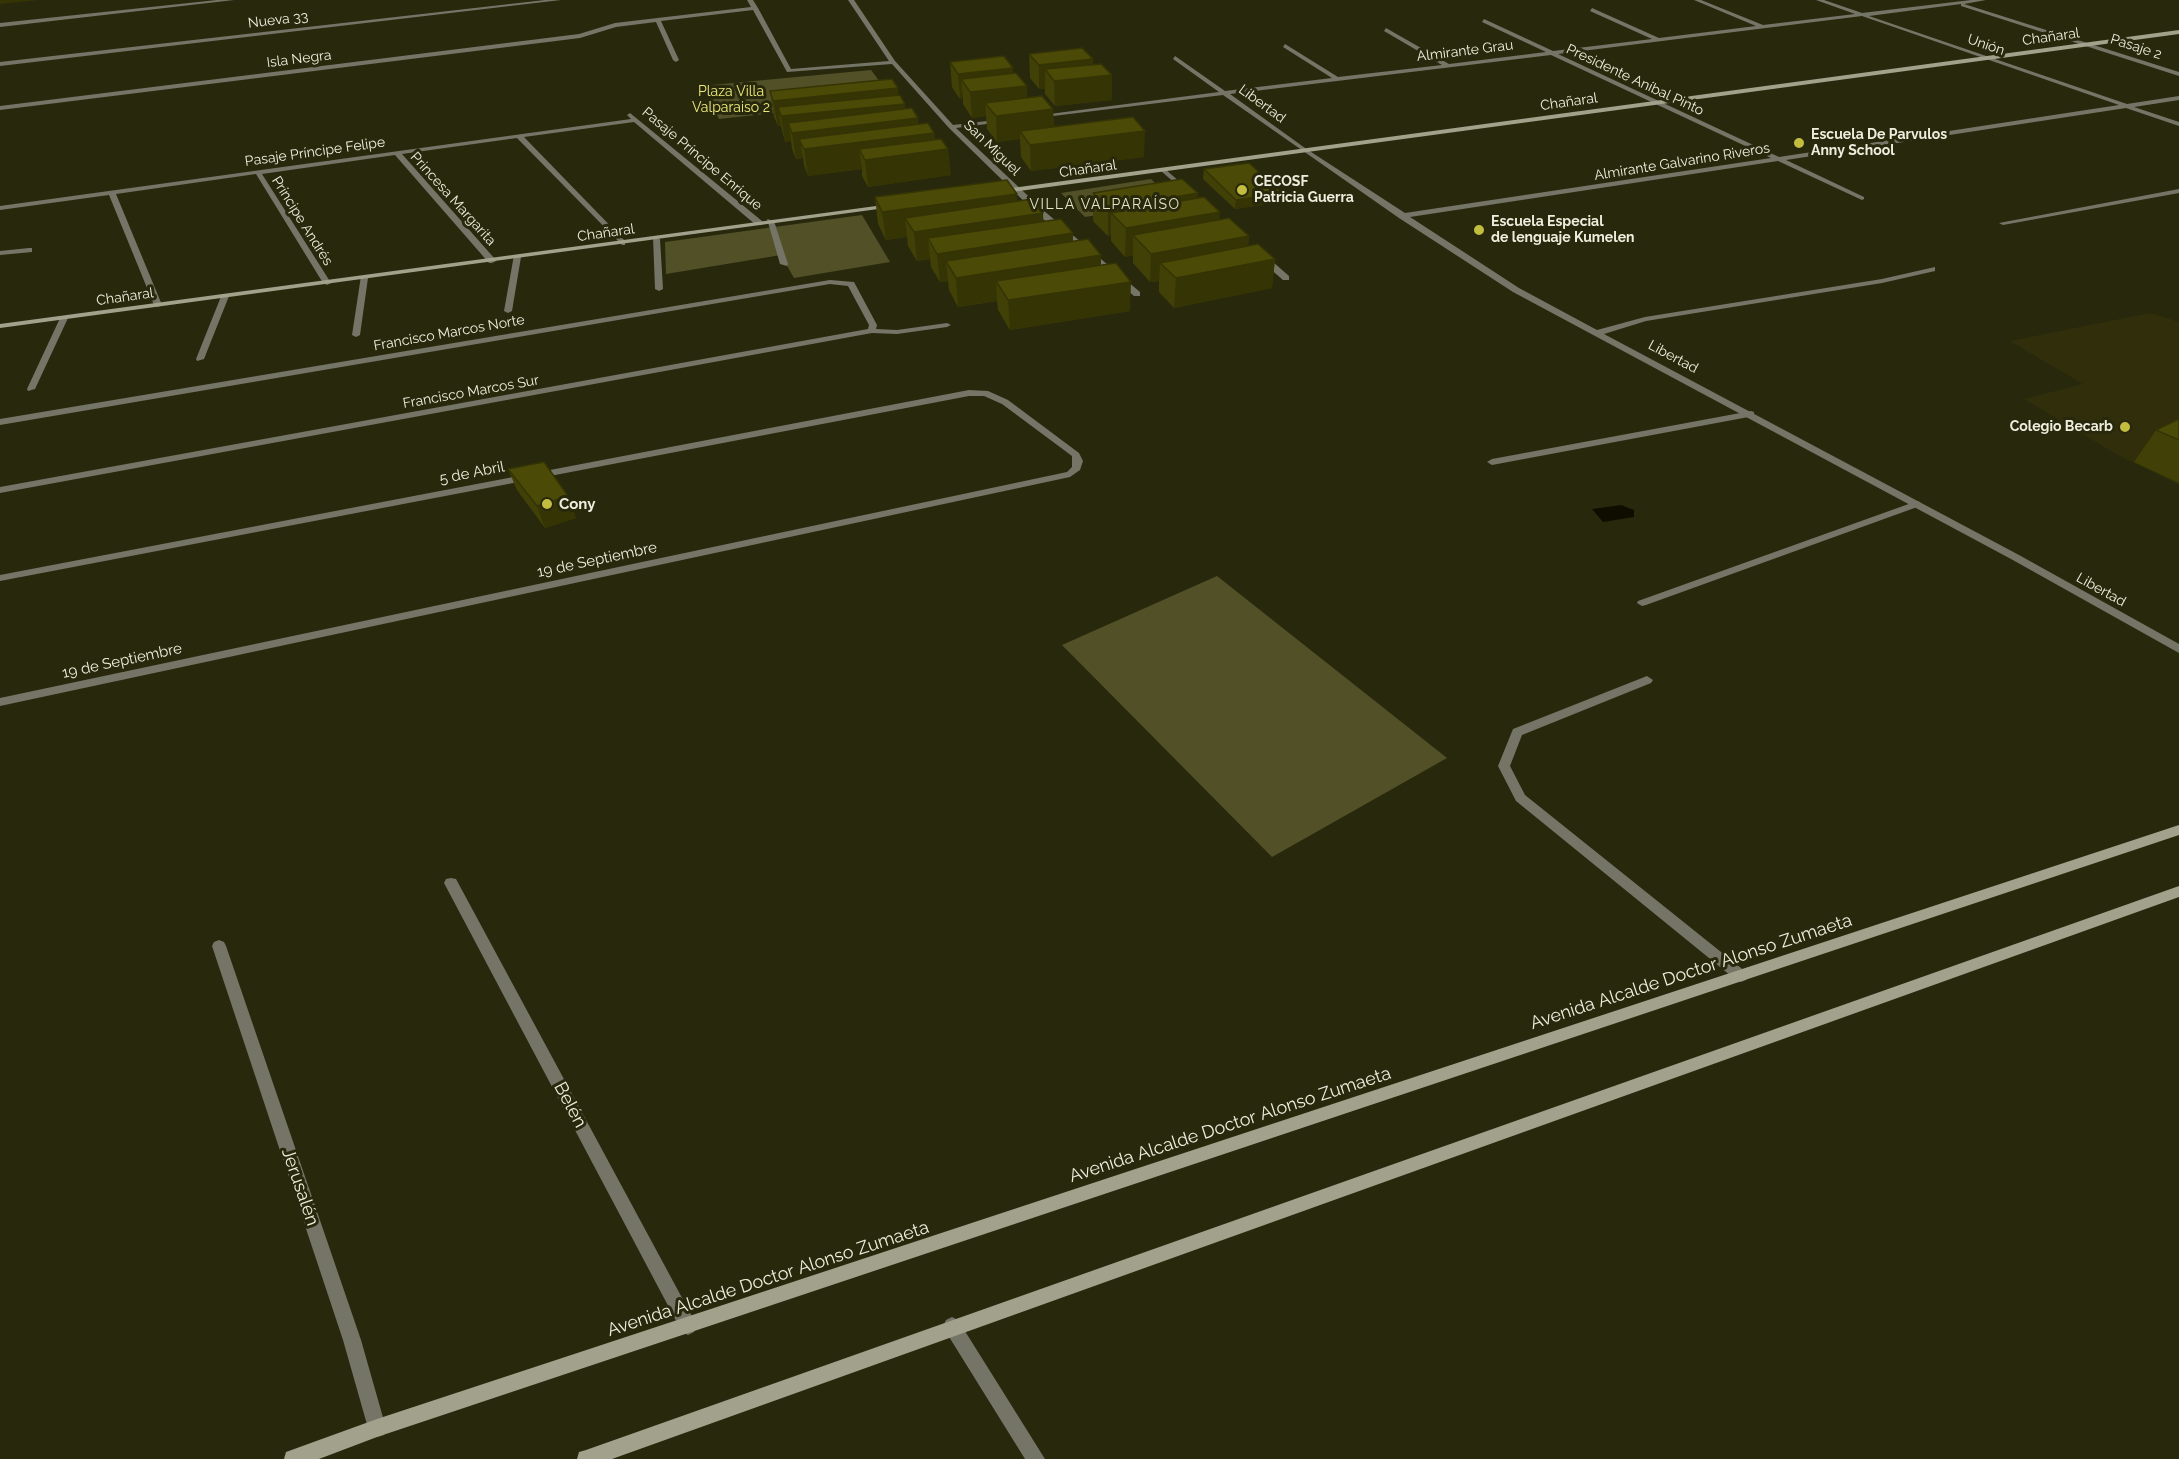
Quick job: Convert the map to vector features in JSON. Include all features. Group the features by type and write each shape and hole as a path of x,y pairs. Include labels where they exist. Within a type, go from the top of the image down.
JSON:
{"street":[{"path":"0,25 231,0"},
{"name":"Nueva 33","path":"0,64 558,0"},
{"path":"750,0 789,71 893,62"},
{"name":"San Miguel","path":"851,0 893,62 951,127 1016,190 1137,294"},
{"path":"1697,0 1763,27"},
{"name":"Unión","path":"1819,0 2179,124"},
{"name":"Pasaje 2","path":"1948,0 2179,74"},
{"name":"Almirante Grau","path":"1034,116 1983,0"},
{"name":"Isla Negra","path":"0,108 580,36 599,29 755,8"},
{"path":"1592,10 1659,40"},
{"path":"658,20 676,60"},
{"name":"Presidente Aníbal Pinto","path":"1484,21 1862,198"},
{"path":"1386,30 1447,65"},
{"name":"Chañaral","path":"993,193 1303,149 2179,32"},
{"path":"1285,46 1336,78"},
{"name":"Libertad","path":"1175,58 1303,149 1516,290 1751,414 2179,649"},
{"name":"Almirante Galvarino Riveros","path":"1402,216 2179,98"},
{"name":"Pasaje Príncipe Felipe","path":"0,208 519,136 632,117"},
{"name":"Pasaje Príncipe Enrique","path":"632,117 759,223"},
{"path":"951,127 1010,119"},
{"path":"519,136 622,243"},
{"name":"Princesa Margarita","path":"397,153 492,261"},
{"path":"1163,170 1189,194"},
{"name":"Príncipe Andrés","path":"258,172 327,283"},
{"path":"2003,223 2179,191"},
{"path":"112,193 158,304"},
{"name":"Chañaral","path":"0,326 899,205"},
{"path":"770,221 784,264"},
{"path":"656,239 659,290"},
{"path":"1251,248 1286,279"},
{"path":"0,253 29,250"},
{"path":"508,311 517,257"},
{"path":"1597,333 1644,319 1882,281 1932,269"},
{"path":"356,335 364,278"},
{"name":"Francisco Marcos Norte","path":"0,422 830,282 851,284 873,325 872,331"},
{"path":"200,359 225,296"},
{"path":"31,389 64,318"},
{"name":"Francisco Marcos Sur","path":"0,490 872,331 897,332 947,325"},
{"name":"5 de Abril","path":"0,578 946,397 985,393"},
{"name":"19 de Septiembre","path":"0,702 1070,474 1077,468 1076,455 1005,402 985,393"},
{"path":"1492,462 1751,414"},
{"path":"1642,603 1917,504"},
{"path":"1647,680 1517,732 1504,766 1520,798 1741,976"},
{"name":"Avenida Alcalde Doctor Alonso Zumaeta","path":"293,1459 377,1428 2179,830"},
{"name":"Belén","path":"452,883 688,1326"},
{"path":"586,1459 952,1326 2179,891"},
{"name":"Jerusalén","path":"219,946 352,1340 377,1428"},
{"path":"952,1326 1036,1459"}],"shaded area":[{"name":"Colegio Becarb","path":"2150,313 2179,322 2179,485 2118,455 2024,399 2083,384 2010,341"},
{"path":"1621,505 1634,510 1634,517 1603,522 1592,509"}],"green space":[{"name":"Plaza Villa Valparaiso 2","path":"871,70 894,100 719,119 701,86"},
{"path":"1151,179 1176,203 1085,217 1061,193"},
{"path":"862,215 890,262 794,278 781,255 666,274 665,242"},
{"path":"1217,576 1447,758 1272,857 1062,645"}],"building":[{"path":"1082,48 1093,59 1039,65 1029,54"},
{"path":"1004,56 1013,68 958,74 950,62"},
{"path":"1101,64 1112,75 1054,81 1045,69"},
{"path":"1016,73 1027,86 970,92 961,79"},
{"path":"892,79 898,88 773,101 770,91"},
{"path":"900,95 905,104 781,116 778,107"},
{"path":"1042,96 1053,109 996,116 985,103"},
{"path":"912,108 918,118 792,133 788,123"},
{"path":"1133,117 1145,131 1030,145 1020,131"},
{"path":"928,123 934,133 804,149 799,139"},
{"path":"941,139 948,149 865,160 859,149"},
{"path":"1249,163 1282,193 1236,200 1204,169"},
{"path":"1182,179 1198,193 1108,208 1093,193"},
{"path":"1007,180 1017,194 882,212 875,197"},
{"path":"1204,197 1220,212 1126,228 1111,213"},
{"path":"1032,199 1043,213 914,232 905,218"},
{"path":"1229,218 1249,236 1151,254 1133,235"},
{"path":"1061,219 1073,233 937,254 928,238"},
{"path":"1088,239 1101,255 956,278 946,261"},
{"path":"1258,244 1275,259 1176,278 1160,263"},
{"path":"1116,263 1131,282 1008,300 996,281"},
{"path":"2179,419 2179,440 2156,430"},
{"path":"544,462 568,496 537,506 508,469"}],"place":[{"name":"Escuela De Parvulos Anny School","path":"1799,143"},
{"name":"CECOSF Patricia Guerra","path":"1242,190"},
{"name":"Escuela Especial de lenguaje Kumelen","path":"1479,230"},
{"name":"Colegio Becarb","path":"2125,427"},
{"name":"Cony","path":"547,504"}],"district":[{"name":"VILLA VALPARAÍSO","path":"1105,205"}]}
